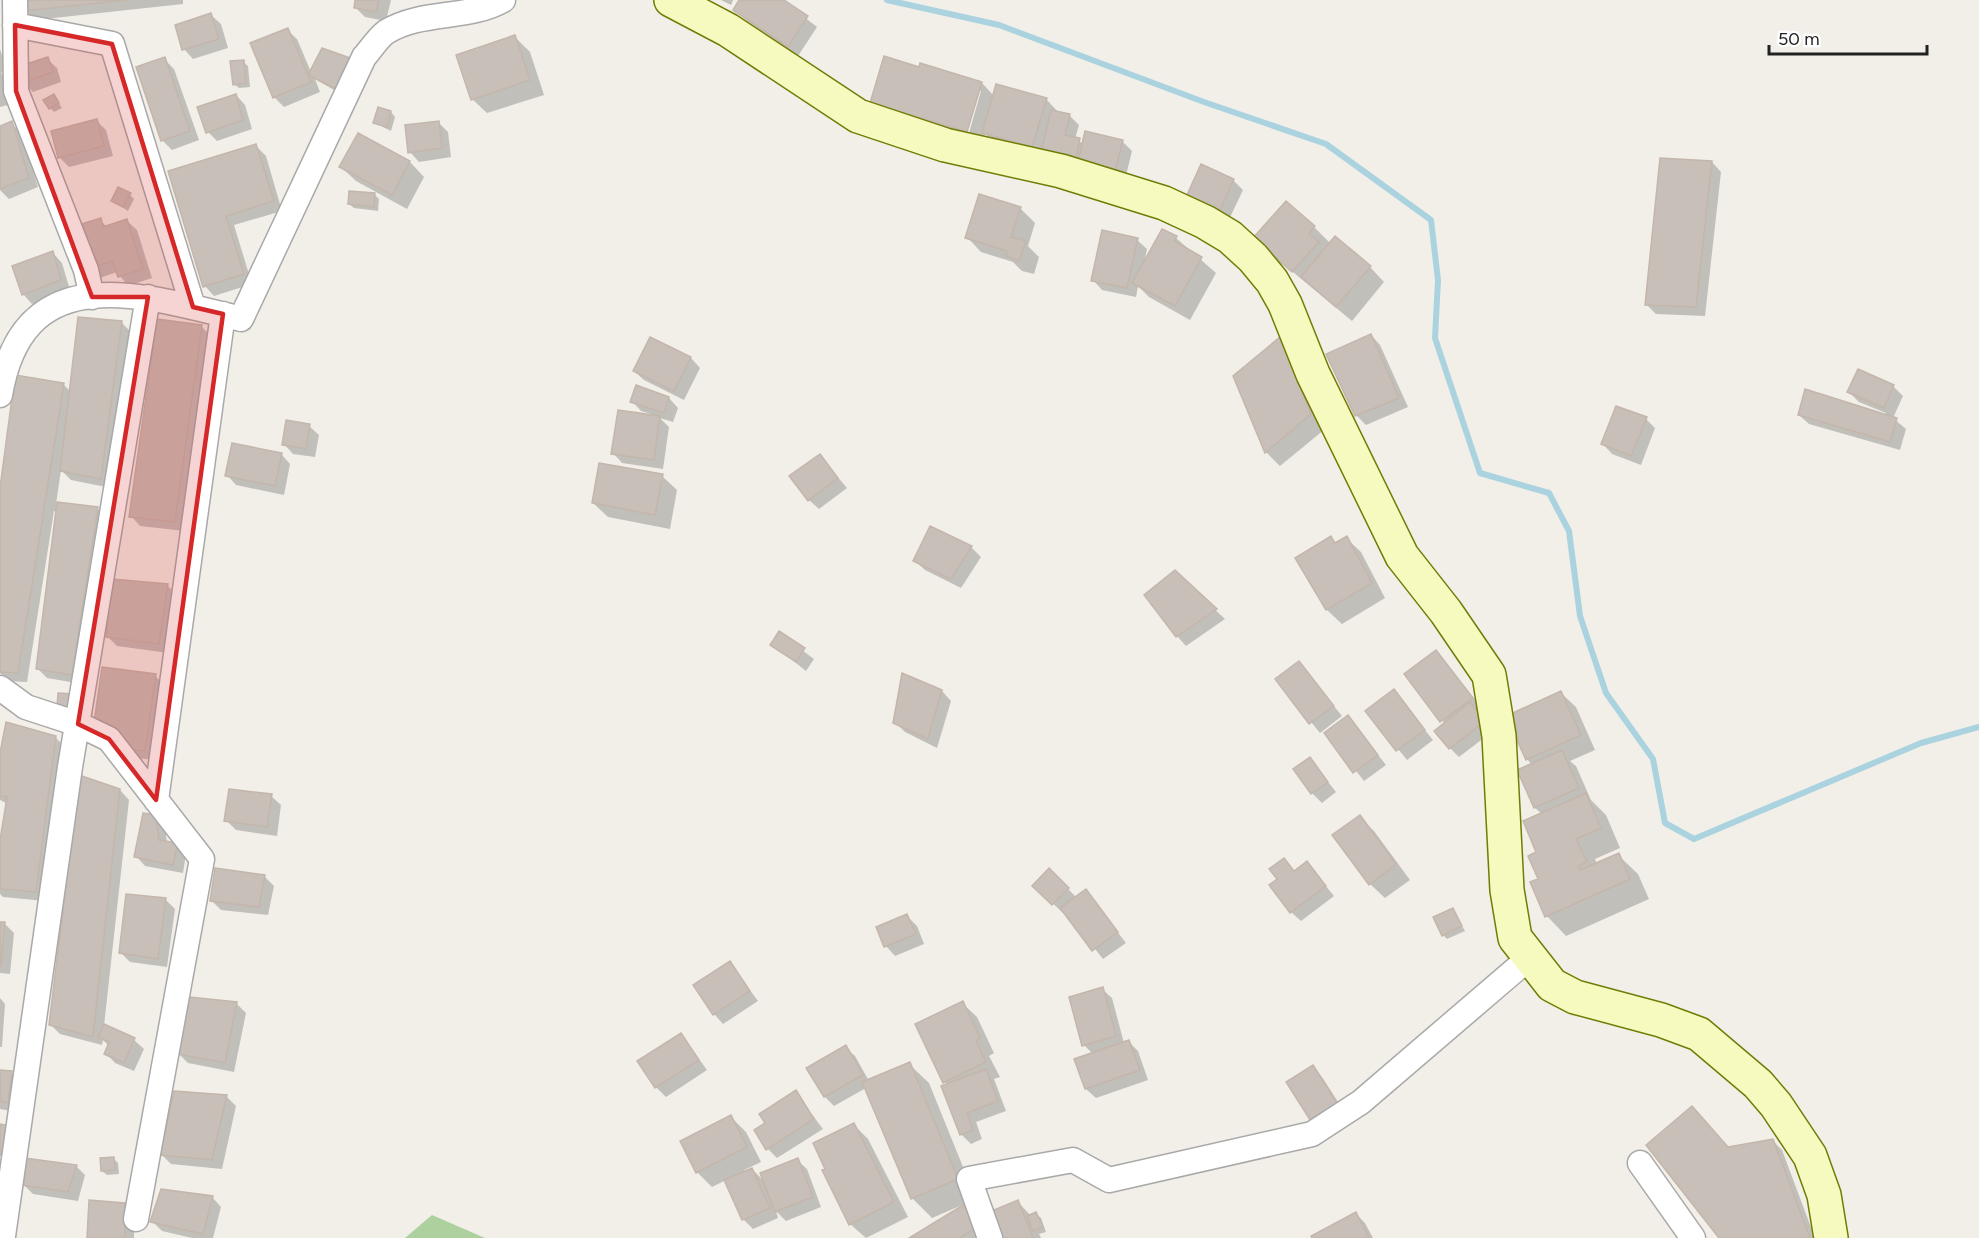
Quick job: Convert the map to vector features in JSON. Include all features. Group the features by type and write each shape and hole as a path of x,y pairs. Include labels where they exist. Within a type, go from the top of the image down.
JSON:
{"main road":[{"path":"671,0 728,30 858,116 945,145 1097,181 1164,203 1205,222 1230,237 1253,258 1272,280 1285,304 1313,374 1402,556 1446,612 1489,675 1499,736 1510,918 1515,938 1552,985 1575,997 1660,1020 1699,1034 1758,1084 1776,1105 1809,1156 1824,1195 1831,1238"}],"street":[{"path":"15,0 16,91 86,270 92,297"},
{"path":"0,395 7,361 14,346 34,321 59,303 92,297 148,297 241,319 364,57 385,33 411,21 489,8 503,0"},
{"path":"15,25 112,44 193,308"},
{"path":"3,1236 78,724 148,297"},
{"path":"156,800 223,314"},
{"path":"0,688 26,707 78,724 109,739 202,859 136,1219"},
{"path":"990,1238 969,1179 1073,1160 1109,1180 1312,1134 1361,1102 1529,958"},
{"path":"1640,1163 1693,1238"}],"highlighted area":[{"path":"15,25 112,44 193,307 223,314 156,800 109,739 78,724 148,297 92,297 16,91"}],"green space":[{"path":"432,1215 485,1238 405,1238"}],"building":[{"path":"23,0 127,0 24,11"},
{"path":"355,0 379,0 376,12 354,8"},
{"path":"739,0 784,0 808,16 788,47 733,10"},
{"path":"211,13 219,39 182,50 175,25"},
{"path":"288,28 311,82 273,98 250,43"},
{"path":"515,35 530,80 471,100 456,55"},
{"path":"322,48 350,58 336,89 308,75"},
{"path":"884,56 919,67 920,63 982,82 967,132 870,103"},
{"path":"48,57 53,72 22,83 17,67"},
{"path":"165,57 190,131 161,141 136,67"},
{"path":"244,60 246,83 233,85 230,61"},
{"path":"996,84 1047,98 1032,147 982,133"},
{"path":"54,94 59,103 49,109 43,100"},
{"path":"236,94 243,120 206,133 197,107"},
{"path":"378,107 391,111 387,127 373,123"},
{"path":"1051,110 1070,114 1065,135 1080,138 1074,168 1039,160"},
{"path":"97,119 104,146 58,158 51,131"},
{"path":"12,121 29,178 0,189 0,126"},
{"path":"439,121 442,148 408,153 405,125"},
{"path":"1085,131 1123,140 1113,179 1076,170"},
{"path":"358,133 410,161 392,195 339,167"},
{"path":"256,144 274,201 226,216 244,274 203,287 168,171"},
{"path":"1660,158 1712,161 1696,307 1645,305"},
{"path":"1201,164 1234,179 1215,221 1182,206"},
{"path":"118,187 131,193 123,207 111,201"},
{"path":"349,191 375,193 374,207 348,204"},
{"path":"979,194 1021,207 1011,237 1026,241 1019,261 1006,256 1007,251 965,238"},
{"path":"1286,201 1315,226 1309,234 1319,242 1292,272 1253,238"},
{"path":"101,218 103,227 127,219 143,269 118,277 112,261 86,270 72,227"},
{"path":"1162,229 1177,236 1174,241 1202,257 1175,306 1132,283"},
{"path":"1102,230 1138,238 1127,288 1091,281"},
{"path":"1335,236 1371,266 1336,307 1301,277"},
{"path":"53,251 61,280 22,295 12,266"},
{"path":"78,317 122,321 101,479 60,471"},
{"path":"157,319 202,325 175,522 129,517"},
{"path":"1371,334 1399,398 1355,416 1326,354"},
{"path":"650,337 691,357 674,391 633,371"},
{"path":"1280,337 1311,414 1265,453 1233,376"},
{"path":"1858,369 1894,385 1884,408 1847,392"},
{"path":"15,375 64,383 18,673 0,672 0,488"},
{"path":"636,385 669,397 664,413 630,402"},
{"path":"1805,389 1897,418 1890,442 1798,415"},
{"path":"1616,406 1647,417 1631,456 1601,444"},
{"path":"618,410 660,416 654,460 611,454"},
{"path":"286,420 310,424 306,449 282,445"},
{"path":"232,443 282,453 275,486 225,476"},
{"path":"820,454 838,478 808,501 789,476"},
{"path":"599,463 663,474 655,515 592,503"},
{"path":"57,502 98,507 72,675 36,669"},
{"path":"930,526 972,546 951,579 913,561"},
{"path":"1331,536 1335,543 1347,536 1372,583 1326,610 1295,558"},
{"path":"1175,570 1217,609 1176,637 1144,595"},
{"path":"112,579 168,584 159,644 106,637"},
{"path":"779,631 805,648 796,662 770,645"},
{"path":"1436,650 1473,698 1440,722 1404,674"},
{"path":"1299,661 1334,706 1309,724 1275,679"},
{"path":"102,667 156,674 145,751 125,749 93,730"},
{"path":"902,673 942,690 928,739 893,723"},
{"path":"1394,689 1425,730 1396,751 1365,711"},
{"path":"1561,691 1581,735 1526,760 1506,716"},
{"path":"58,693 75,694 74,708 57,707"},
{"path":"1470,702 1485,721 1449,749 1434,731"},
{"path":"1348,715 1378,755 1353,773 1324,733"},
{"path":"6,722 56,736 36,892 0,889 0,840 7,797 0,796 0,753"},
{"path":"1562,750 1579,788 1534,808 1517,770"},
{"path":"1310,757 1328,782 1311,794 1293,769"},
{"path":"79,775 120,789 93,1037 49,1025"},
{"path":"229,789 272,794 267,827 224,821"},
{"path":"1586,793 1601,828 1576,839 1587,862 1578,866 1580,870 1619,853 1630,879 1545,917 1530,882 1538,879 1528,856 1536,852 1523,821"},
{"path":"143,813 156,815 159,840 178,843 173,865 134,857"},
{"path":"1360,815 1396,864 1369,885 1332,835"},
{"path":"1284,858 1294,871 1307,861 1326,886 1290,913 1269,885 1277,879 1269,869"},
{"path":"215,868 265,875 259,907 210,901"},
{"path":"1049,868 1069,888 1052,905 1032,886"},
{"path":"1086,889 1118,932 1092,951 1060,908"},
{"path":"126,894 166,898 158,959 119,953"},
{"path":"1453,908 1462,926 1442,936 1433,917"},
{"path":"907,914 916,934 884,947 876,927"},
{"path":"0,922 5,922 1,966 0,965"},
{"path":"730,961 750,991 713,1015 693,985"},
{"path":"1103,987 1116,1036 1082,1046 1069,997"},
{"path":"189,997 237,1002 225,1063 177,1054"},
{"path":"963,1001 980,1038 976,1041 986,1062 943,1083 915,1024"},
{"path":"104,1024 135,1038 124,1063 104,1054 109,1042 98,1037"},
{"path":"681,1033 699,1060 655,1088 637,1061"},
{"path":"1129,1040 1140,1070 1085,1089 1074,1059"},
{"path":"846,1045 863,1075 824,1097 806,1068"},
{"path":"910,1062 958,1179 911,1199 862,1082"},
{"path":"1313,1065 1339,1106 1312,1123 1286,1082"},
{"path":"986,1069 998,1101 967,1113 973,1130 960,1135 941,1086"},
{"path":"0,1070 12,1071 8,1103 0,1101"},
{"path":"796,1090 814,1119 766,1150 754,1130 765,1123 759,1114"},
{"path":"174,1091 227,1095 212,1160 160,1155"},
{"path":"1692,1106 1728,1147 1773,1139 1810,1238 1719,1238 1646,1145"},
{"path":"731,1115 747,1147 696,1173 680,1141"},
{"path":"854,1123 894,1202 849,1225 822,1170 825,1169 813,1143"},
{"path":"0,1124 16,1127 11,1157 0,1155"},
{"path":"114,1157 115,1170 101,1171 100,1158"},
{"path":"25,1158 77,1165 68,1192 22,1185"},
{"path":"798,1158 813,1197 775,1212 760,1173"},
{"path":"752,1168 770,1208 742,1220 724,1180"},
{"path":"161,1189 213,1196 203,1234 150,1222"},
{"path":"89,1200 125,1203 125,1238 87,1238"},
{"path":"1018,1200 1033,1238 997,1238 987,1213"},
{"path":"963,1205 977,1228 962,1236 963,1238 909,1238"},
{"path":"1036,1212 1043,1227 1033,1231 1027,1216"},
{"path":"1356,1212 1369,1238 1312,1238 1311,1236"}],"waterway":[{"path":"887,0 999,25 1204,102 1326,144 1431,220 1438,280 1435,338 1480,473 1549,493 1569,531 1580,616 1606,693 1653,759 1665,823 1694,839 1921,743 1979,727"}]}
